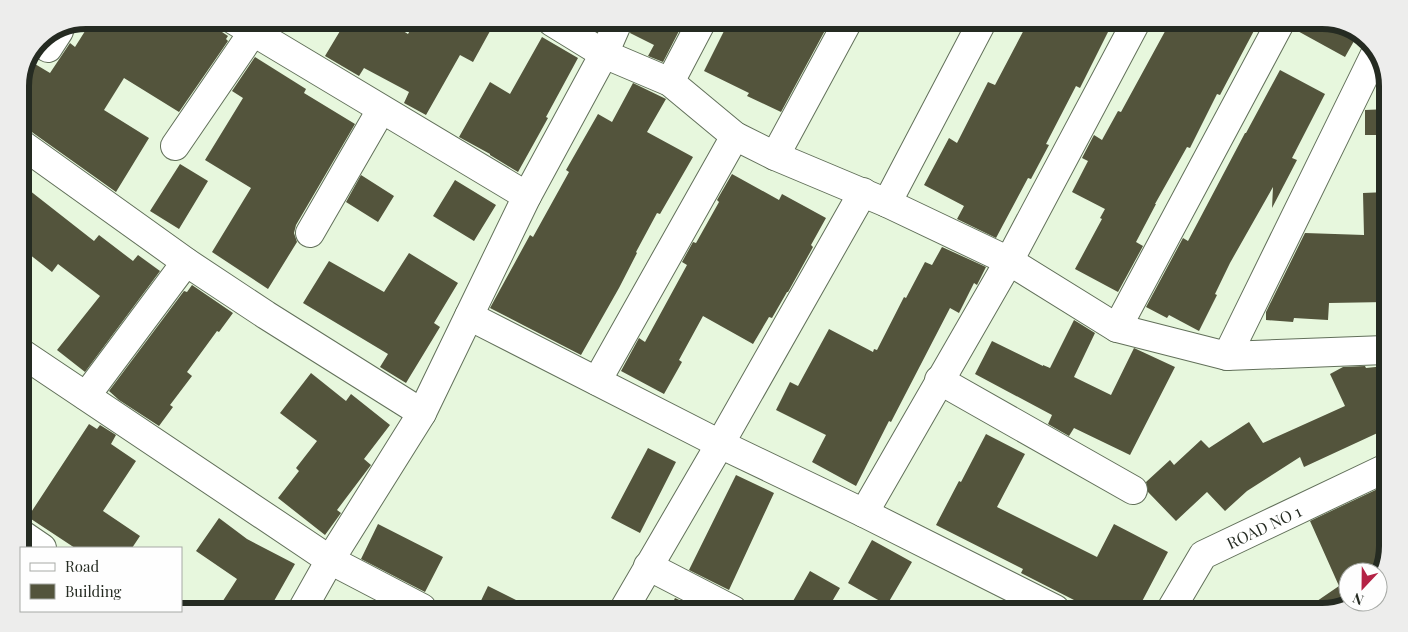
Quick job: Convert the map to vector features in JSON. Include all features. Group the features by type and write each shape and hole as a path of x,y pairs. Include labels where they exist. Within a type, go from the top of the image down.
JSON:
{"street":[{"path":"175,146 242,29"},
{"path":"249,29 527,196"},
{"path":"563,29 604,54 670,82 735,136 774,156 875,197 1009,261 1117,328 1227,356 1379,350"},
{"path":"306,603 330,560 422,413 527,196 604,54 615,29"},
{"path":"670,82 697,29"},
{"path":"774,156 844,29"},
{"path":"627,603 720,444 978,29"},
{"path":"864,513 1009,261 1132,29"},
{"path":"1117,328 1277,29"},
{"path":"1227,356 1373,59"},
{"path":"310,233 381,110"},
{"path":"597,381 735,136"},
{"path":"29,149 186,262 266,315 422,413"},
{"path":"86,396 186,262"},
{"path":"469,316 720,444 864,513 1043,603"},
{"path":"29,358 330,560 412,603"},
{"path":"939,380 1133,490"},
{"name":"ROAD NO 1","path":"1175,603 1203,555 1379,471"},
{"path":"29,539 41,547"},
{"path":"648,566 719,603"}],"building":[{"path":"86,29 218,29 228,36 226,39 228,41 179,112 124,78 104,110 149,138 116,192 29,130 29,82 34,63 50,73 70,43 75,47"},
{"path":"341,29 400,29 408,34 411,29 491,29 473,62 460,55 426,115 404,103 409,92 364,68 359,76 325,56"},
{"path":"631,29 680,29 663,62 648,56 654,45 630,33"},
{"path":"725,29 826,29 781,112 747,96 749,93 704,71"},
{"path":"1024,29 1110,29 1080,88 1076,86 1046,144 1049,145 1031,179 1028,178 996,238 957,219 964,206 924,185 949,138 957,143 988,82 995,85"},
{"path":"1166,29 1255,29 1220,95 1217,94 1190,148 1187,147 1155,204 1136,242 1143,246 1118,292 1075,269 1102,219 1100,218 1105,209 1072,192 1088,161 1082,158 1094,135 1102,140 1118,111 1121,112"},
{"path":"1294,29 1333,30 1351,36 1355,39 1345,57"},
{"path":"542,37 578,58 518,172 459,137 490,82 510,94"},
{"path":"255,57 306,89 304,93 355,124 296,225 294,233 297,242 268,289 212,252 251,188 205,160 243,98 232,91"},
{"path":"1280,70 1325,94 1292,158 1297,160 1272,208 1273,187 1230,263 1199,331 1169,315 1167,318 1146,307 1183,238 1188,241"},
{"path":"633,83 666,99 647,132 693,157 660,214 657,213 619,288 581,355 490,308 530,235 533,237 569,172 566,170 598,114 612,122"},
{"path":"1379,109 1379,135 1365,135 1365,110"},
{"path":"180,164 208,181 179,229 150,211"},
{"path":"732,174 779,200 782,194 826,218 811,245 813,247 788,292 772,318 769,317 753,344 703,316 679,360 682,362 664,394 621,371 639,338 645,342 687,265 682,262 693,242 696,243"},
{"path":"361,175 394,196 378,222 346,202"},
{"path":"455,180 496,205 474,241 433,216"},
{"path":"29,190 94,241 99,235 133,261 138,255 160,271 85,372 57,350 100,296 58,264 52,272 29,254"},
{"path":"1379,192 1379,302 1329,303 1328,320 1294,318 1293,322 1266,320 1266,312 1305,233 1364,235 1363,193"},
{"path":"942,247 986,267 977,285 974,283 959,313 950,308 856,486 812,462 826,435 776,410 790,382 798,386 829,329 873,352 874,349 877,350 904,297 906,298 925,262 932,265"},
{"path":"409,253 458,283 434,323 440,327 406,383 380,367 388,354 303,303 329,261 384,292"},
{"path":"192,285 233,313 219,332 217,331 187,372 192,376 170,405 173,407 159,426 119,400 109,391 184,291 187,292"},
{"path":"1074,320 1095,333 1074,377 1111,395 1134,348 1175,367 1130,455 1074,428 1069,436 1048,424 1052,415 975,374 992,341 1050,368"},
{"path":"1343,367 1379,367 1379,432 1304,467 1300,457 1247,491 1225,511 1207,492 1176,521 1148,492 1146,482 1170,460 1174,465 1201,440 1209,448 1249,422 1263,443 1345,406 1330,374"},
{"path":"311,373 346,401 351,394 390,425 364,459 371,465 337,510 341,513 325,535 278,498 299,471 296,468 317,441 280,413"},
{"path":"89,424 97,429 100,425 116,435 111,444 136,461 103,511 140,536 133,547 73,547 29,518"},
{"path":"986,434 1025,454 997,507 1097,557 1114,524 1168,552 1141,603 1072,603 1074,600 1021,573 1023,569 936,525 959,481 961,482"},
{"path":"648,448 676,462 640,533 611,518"},
{"path":"736,475 774,493 729,590 689,570"},
{"path":"1379,488 1379,546 1377,562 1338,562 1338,584 1310,521"},
{"path":"219,518 247,539 295,564 273,603 222,603 237,579 196,551"},
{"path":"378,524 443,557 425,592 361,559"},
{"path":"872,540 912,562 888,603 883,603 848,583"},
{"path":"810,571 840,588 831,603 792,603"},
{"path":"488,586 522,603 480,603"},
{"path":"1338,587 1338,601 1314,603"},
{"path":"675,598 685,603 673,603"}]}
